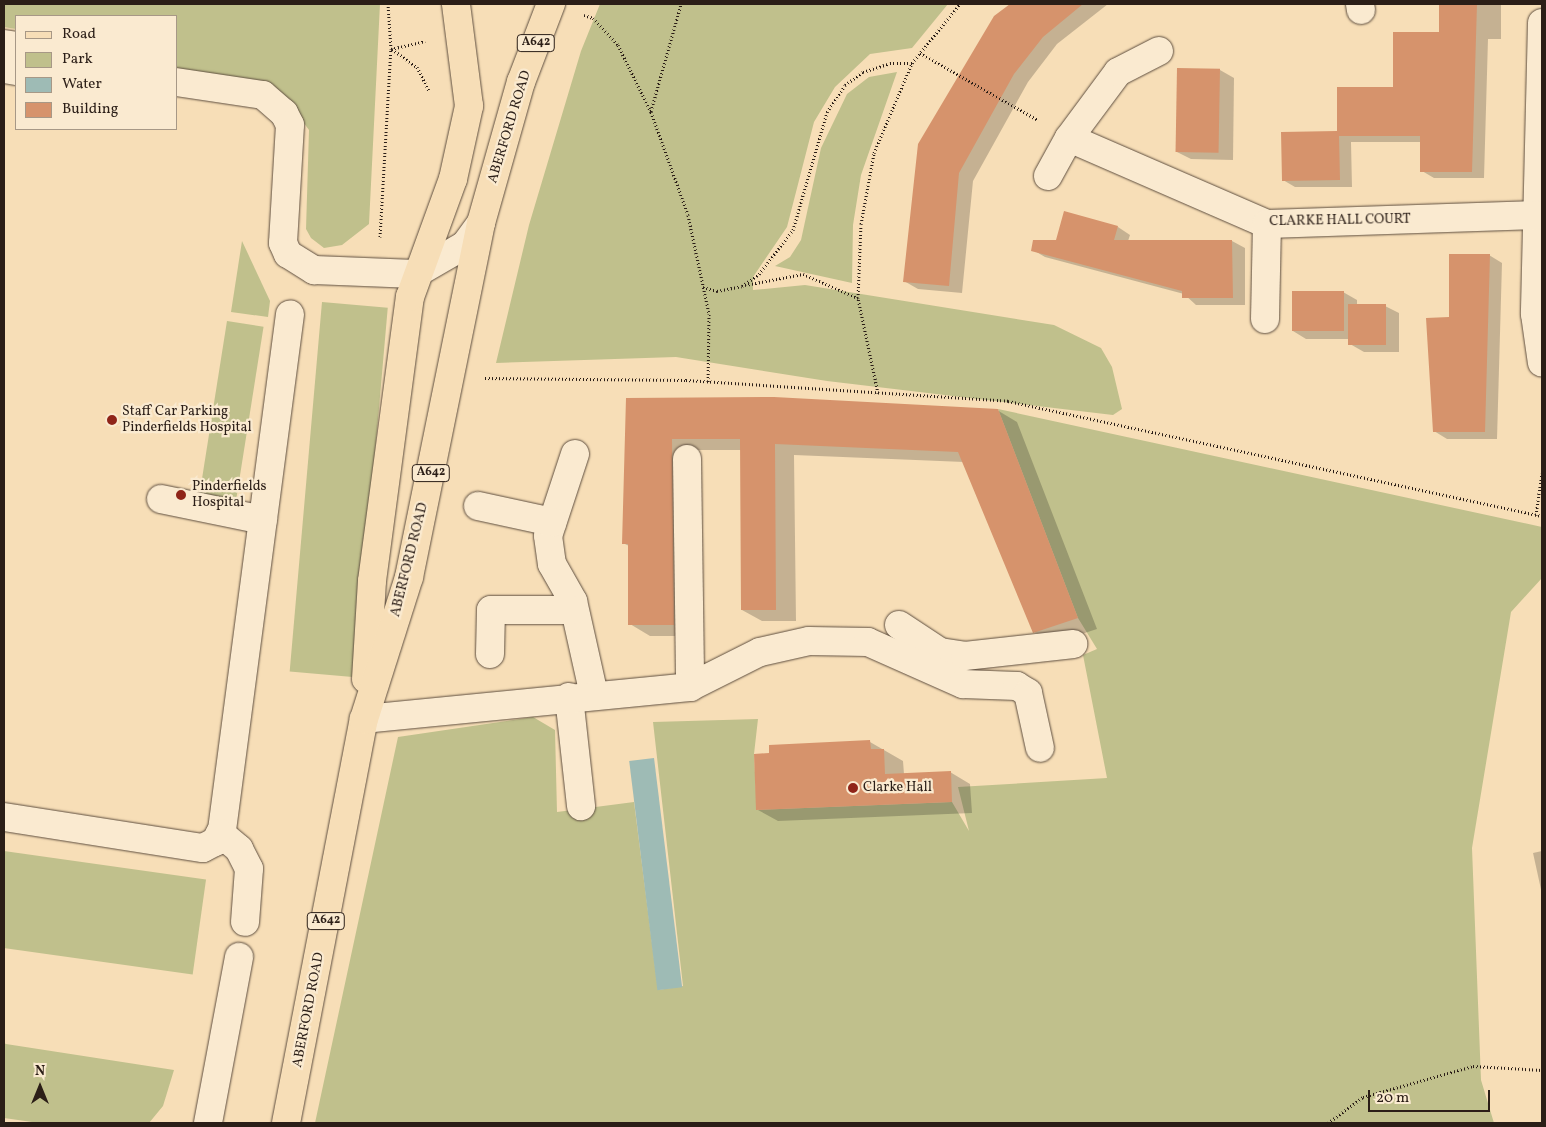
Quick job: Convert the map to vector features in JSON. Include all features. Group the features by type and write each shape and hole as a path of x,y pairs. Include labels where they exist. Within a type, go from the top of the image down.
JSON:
{"main road":[{"name":"ABERFORD ROAD","path":"364,719 372,581 412,286 453,180 469,106 456,4"},
{"name":"ABERFORD ROAD","path":"286,1123 364,719 409,577 482,223 521,82 551,4"}],"street":[{"path":"1542,22 1535,314 1542,363"},
{"path":"1048,176 1069,138 1118,72 1159,50"},
{"path":"178,82 263,95 284,113 290,125 283,242 288,254 314,270 374,274 412,286"},
{"name":"CLARKE HALL COURT","path":"1069,138 1267,224 1538,215"},
{"name":"ABERFORD ROAD","path":"412,286 465,245 482,223"},
{"path":"1265,319 1267,224"},
{"path":"4,817 203,848 215,842 220,833 290,314"},
{"path":"575,454 548,536 552,564 574,610 582,696 581,806"},
{"path":"687,459 690,687"},
{"path":"161,499 263,520"},
{"path":"478,506 552,522"},
{"path":"490,654 491,610 574,610"},
{"path":"899,625 940,652 965,656 1072,644"},
{"path":"364,719 582,696 690,687 760,652 809,642 868,642 964,684 1017,686 1028,693 1040,748"},
{"path":"220,833 239,849 249,869 245,922"},
{"path":"208,1123 239,957"}],"path":[{"path":"374,274 384,209 391,49 388,4"},
{"path":"651,112 681,4"},
{"path":"878,393 858,298 864,194 886,118 912,64 960,4"},
{"path":"579,14 593,18 618,45 651,112 688,215 709,314 708,382"},
{"path":"391,49 436,38"},
{"path":"391,49 418,67 432,101"},
{"path":"920,53 1069,138"},
{"path":"742,286 759,274 793,230 826,112 845,85 863,72 890,63 912,64"},
{"path":"703,287 717,291 803,274 858,298"},
{"path":"476,378 708,382 1008,401 1542,516"},
{"path":"1536,515 1542,473"},
{"path":"1328,1123 1363,1097 1473,1066 1542,1070"}],"green space":[{"path":"4,4 380,4 369,224 342,245 324,248 311,238 306,229 309,130 280,91 178,72 178,15 15,15 15,29 4,27"},
{"path":"600,4 948,4 912,48 870,54 835,87 814,122 787,227 753,277 753,290 805,285 1054,325 1101,348 1112,367 1122,409 1113,415 827,381 676,357 496,363 529,225 581,51"},
{"path":"897,72 861,175 853,225 852,283 775,266 790,257 801,240 821,148 847,94 869,77"},
{"path":"242,241 270,301 268,317 231,312"},
{"path":"322,302 388,308 355,677 290,672"},
{"path":"227,321 264,327 235,506 199,500"},
{"path":"998,409 1542,527 1542,578 1511,612 1472,848 1481,1080 1494,1123 315,1123 398,737 533,717 555,730 557,812 634,802 658,990 683,986 653,722 758,719 754,754 757,810 952,802 969,831 958,787 1107,778 1083,655 1097,649 1078,618"},
{"path":"4,851 206,879 193,974 4,948"},
{"path":"4,1043 174,1070 163,1106 149,1123 39,1123 4,1118"}],"water":[{"path":"654,758 682,987 657,990 629,761"}],"building":[{"path":"1010,4 1083,4 1043,37 1014,74 959,173 949,286 903,282 918,144 994,16"},
{"path":"1439,4 1477,4 1472,172 1420,172 1420,136 1339,136 1340,180 1282,181 1281,132 1337,131 1337,87 1393,87 1393,32 1439,32"},
{"path":"1177,68 1220,69 1219,153 1176,152"},
{"path":"1064,211 1118,226 1114,240 1232,240 1233,298 1182,298 1182,291 1031,251 1033,240 1056,240"},
{"path":"1449,254 1490,254 1485,432 1433,432 1426,318 1449,317"},
{"path":"1292,291 1344,291 1344,331 1292,331"},
{"path":"1348,304 1386,304 1386,345 1348,345"},
{"path":"774,397 998,409 1078,618 1033,633 958,452 775,444 776,610 741,610 740,439 672,439 674,625 628,625 628,544 622,544 626,398"},
{"name":"Clarke Hall","path":"870,740 871,749 884,749 885,774 951,771 952,802 756,810 754,754 769,753 769,745"}],"place":[{"name":"Staff Car Parking Pinderfields Hospital","path":"112,420"},
{"name":"Pinderfields Hospital","path":"181,495"},
{"name":"Clarke Hall","path":"853,788"}]}
